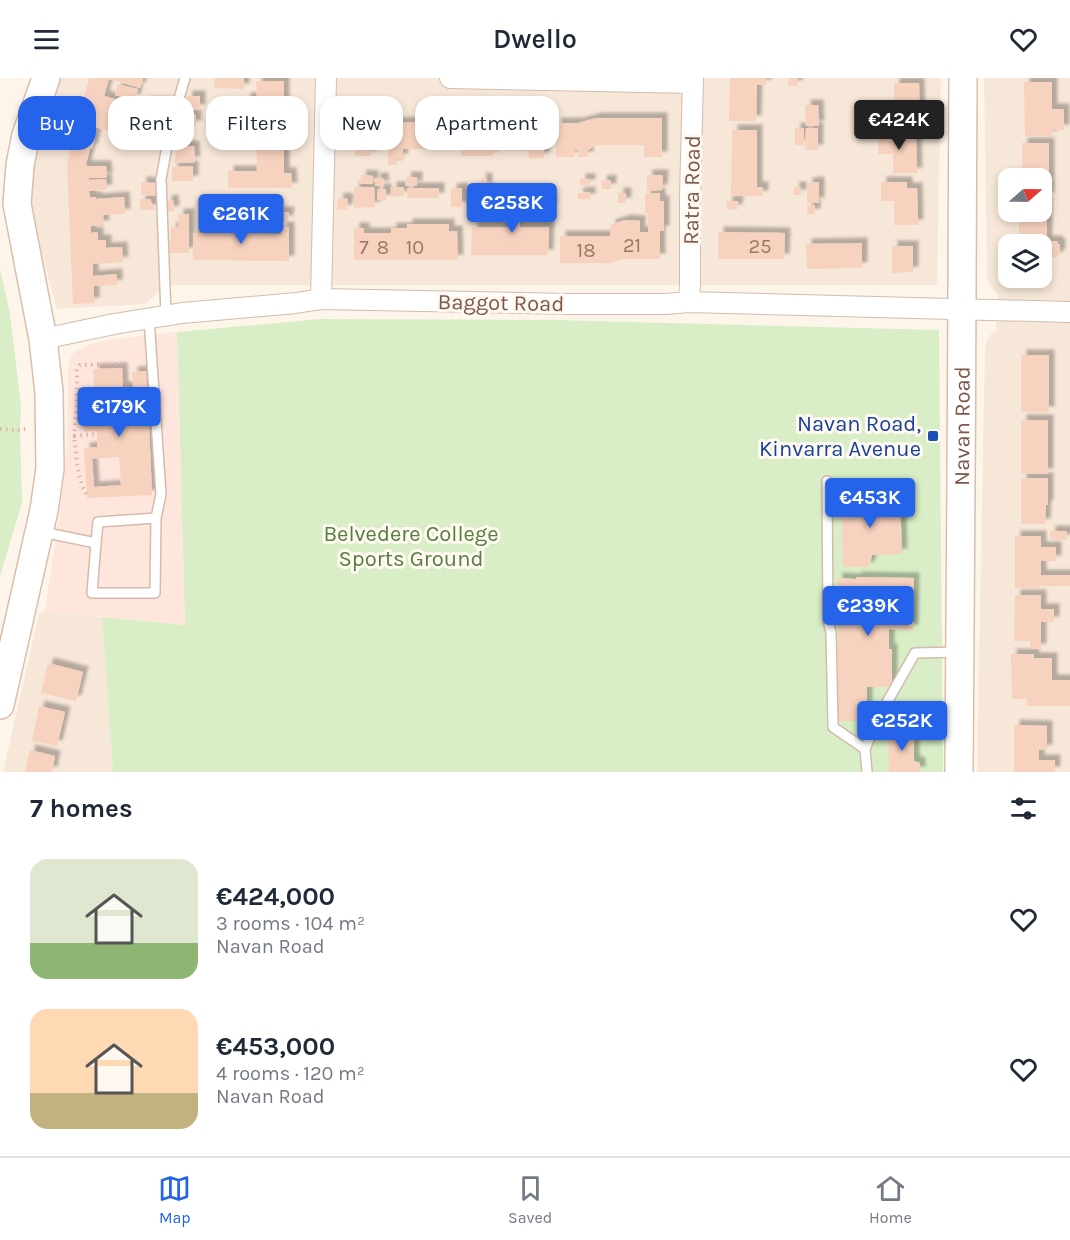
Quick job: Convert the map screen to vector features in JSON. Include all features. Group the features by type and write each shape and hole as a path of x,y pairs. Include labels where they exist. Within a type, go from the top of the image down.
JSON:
{"main road":[{"path":"0,705 44,510 50,469 49,392 43,339 17,204 20,165 26,135 46,78"},
{"name":"Navan Road","path":"959,772 963,78"}],"street":[{"path":"321,299 326,78"},
{"path":"450,78 693,80"},
{"name":"Ratra Road","path":"688,302 693,80"},
{"name":"Baggot Road","path":"43,339 157,317 321,299 569,304 688,302 1070,312"}],"lane":[{"path":"156,518 98,522 92,593 155,593 156,518 161,494 157,317 160,179 170,130 185,78"},
{"path":"827,482 828,620 831,633 833,727 865,749"},
{"path":"37,541 52,534 96,543"},
{"path":"867,772 865,749 877,720 915,653 960,652"}],"path":[{"path":"86,494 77,460 74,436 77,370 80,365 122,364"},
{"path":"0,429 26,428"},
{"path":"74,436 97,434"}],"shaded area":[{"path":"57,78 941,78 937,285 167,285 145,304 57,309 31,212 30,171 34,150 96,150 96,96 49,96"},
{"path":"984,78 1070,78 1070,772 977,772 985,347 989,336 996,331 998,295 989,285"},
{"path":"177,332 185,625 45,611 64,480 68,371 73,353 91,344 107,340"},
{"path":"45,611 102,617 113,772 3,772 39,614"}],"green space":[{"path":"0,269 10,314 21,406 22,503 0,576"},
{"name":"Belvedere College Sports Ground","path":"320,319 556,320 939,330 943,772 113,772 102,617 185,625 177,332"}],"building":[{"path":"89,78 143,78 140,88 109,79 104,96 108,97 108,131 96,127 96,96 84,96"},
{"path":"215,78 244,78 244,89 214,88"},
{"path":"730,78 766,78 766,85 757,85 756,121 729,121"},
{"path":"789,78 798,78 797,86 788,85"},
{"path":"256,81 284,81 284,96 257,96"},
{"path":"1024,82 1052,82 1052,109 1064,109 1064,130 1052,130 1052,136 1025,136"},
{"path":"894,83 919,83 920,128 881,129 880,107 894,107"},
{"path":"117,84 138,89 136,96 115,95"},
{"path":"194,96 200,96 200,110 194,110"},
{"path":"805,105 818,105 819,126 806,126"},
{"path":"596,118 662,118 662,157 644,157 644,145 596,145 588,150 588,157 578,157 578,150 575,150 574,157 556,157 556,150 559,150 559,123 578,123"},
{"path":"415,122 415,149 403,149 403,123"},
{"path":"795,128 804,128 804,145 795,145"},
{"path":"806,128 818,128 818,150 805,150"},
{"path":"732,130 757,130 757,187 763,187 763,196 731,196"},
{"path":"878,132 901,132 901,137 916,136 917,173 893,173 893,154 878,154"},
{"path":"1022,143 1049,143 1049,168 1022,168"},
{"path":"194,146 195,162 174,163 177,150 194,150"},
{"path":"71,150 90,150 87,166 106,166 107,178 89,178 89,180 106,179 107,190 89,191 90,197 96,197 96,199 124,197 125,214 103,215 104,226 91,226 91,233 98,232 98,240 106,240 106,248 122,247 123,262 93,264 93,276 117,274 117,285 94,286 94,303 73,304 67,164"},
{"path":"257,150 284,150 284,173 291,173 292,188 228,188 228,171 257,171"},
{"path":"355,150 371,150 371,156 355,156"},
{"path":"388,150 403,150 403,159 397,159 397,165 388,165"},
{"path":"461,150 493,150 493,156 461,156"},
{"path":"493,150 544,150 544,158 529,158 529,151"},
{"path":"193,166 193,181 172,181 172,167"},
{"path":"361,175 373,176 373,184 360,184"},
{"path":"647,175 663,175 662,190 647,191"},
{"path":"406,177 417,177 417,186 405,186"},
{"path":"375,178 383,178 384,186 375,186"},
{"path":"481,178 487,178 487,188 480,187"},
{"path":"580,179 590,179 590,185 580,185"},
{"path":"611,180 611,189 602,189 601,181"},
{"path":"141,182 156,183 156,196 141,195"},
{"path":"819,182 819,203 807,203 807,183"},
{"path":"881,182 907,182 907,188 917,188 918,225 894,225 894,201 881,201"},
{"path":"354,187 374,187 375,207 354,208"},
{"path":"391,187 404,187 404,196 391,197"},
{"path":"794,187 801,187 801,195 794,195"},
{"path":"407,188 439,188 439,198 407,198"},
{"path":"462,188 462,207 451,207 451,189"},
{"path":"378,189 386,189 386,200 377,200"},
{"path":"473,189 491,189 491,203 481,203 481,218 473,218"},
{"path":"495,191 509,191 509,216 494,216"},
{"path":"511,191 528,191 528,219 520,219 520,227 549,227 548,255 471,255 472,227 511,227"},
{"path":"590,192 590,199 578,199 578,193"},
{"path":"618,193 626,193 626,203 618,203"},
{"path":"645,193 660,193 660,201 664,201 664,231 660,231 660,259 624,259 610,263 560,263 560,236 610,236 610,225 625,220 640,221 640,232 648,232"},
{"path":"338,198 348,199 347,210 337,210"},
{"path":"140,199 150,199 155,210 140,210"},
{"path":"539,199 551,199 551,209 539,209"},
{"path":"173,200 174,211 167,212 166,201"},
{"path":"727,201 738,201 737,210 727,209"},
{"path":"807,205 815,205 815,214 807,214"},
{"path":"278,212 289,212 288,221 278,221"},
{"path":"178,214 189,214 189,253 170,253 171,227 178,227"},
{"path":"225,214 233,214 233,233 281,234 281,227 289,227 289,261 193,260 193,233 225,233"},
{"path":"1019,222 1047,222 1047,234 1019,234"},
{"path":"407,224 449,224 449,231 457,231 458,260 354,260 354,228 364,228 364,233 391,233 391,228 407,228"},
{"path":"718,232 785,233 784,259 718,259"},
{"path":"1052,241 1060,244 1058,257 1052,257"},
{"path":"862,243 862,268 807,269 806,244"},
{"path":"892,246 913,246 913,272 892,273"},
{"path":"1021,355 1049,355 1049,412 1021,412"},
{"path":"122,368 123,387 133,387 132,372 146,371 147,390 144,390 144,402 148,402 152,495 87,498 84,448 97,447 97,431 84,432 83,418 96,418 93,369","holes":["119,457 121,485 94,487 92,459"]},
{"path":"1021,420 1048,420 1048,474 1021,473"},
{"path":"1021,478 1048,478 1045,524 1021,524"},
{"path":"900,496 902,554 872,555 869,567 843,567 841,498"},
{"path":"1050,531 1067,531 1067,540 1050,539"},
{"path":"1015,536 1041,536 1041,547 1056,547 1056,561 1041,561 1041,575 1070,575 1070,586 1015,588"},
{"path":"856,577 914,578 913,630 889,629 889,649 892,649 892,687 867,687 867,721 837,721 838,624 831,623 831,609 837,609 837,578 856,579"},
{"path":"1015,595 1041,595 1041,609 1054,609 1054,622 1041,622 1041,649 1030,649 1030,641 1014,641"},
{"path":"1011,654 1034,654 1034,658 1052,658 1052,680 1070,680 1070,706 1027,706 1027,699 1012,699"},
{"path":"48,663 83,672 76,701 41,693"},
{"path":"39,706 65,712 57,746 32,741"},
{"path":"1014,725 1047,726 1047,750 1039,750 1039,760 1055,760 1055,772 1014,772"},
{"path":"914,731 914,761 920,763 920,772 889,772 888,732"},
{"path":"30,750 55,756 52,772 25,772"}],"place":[{"name":"Navan Road, Kinvarra Avenue","path":"933,436"}]}
